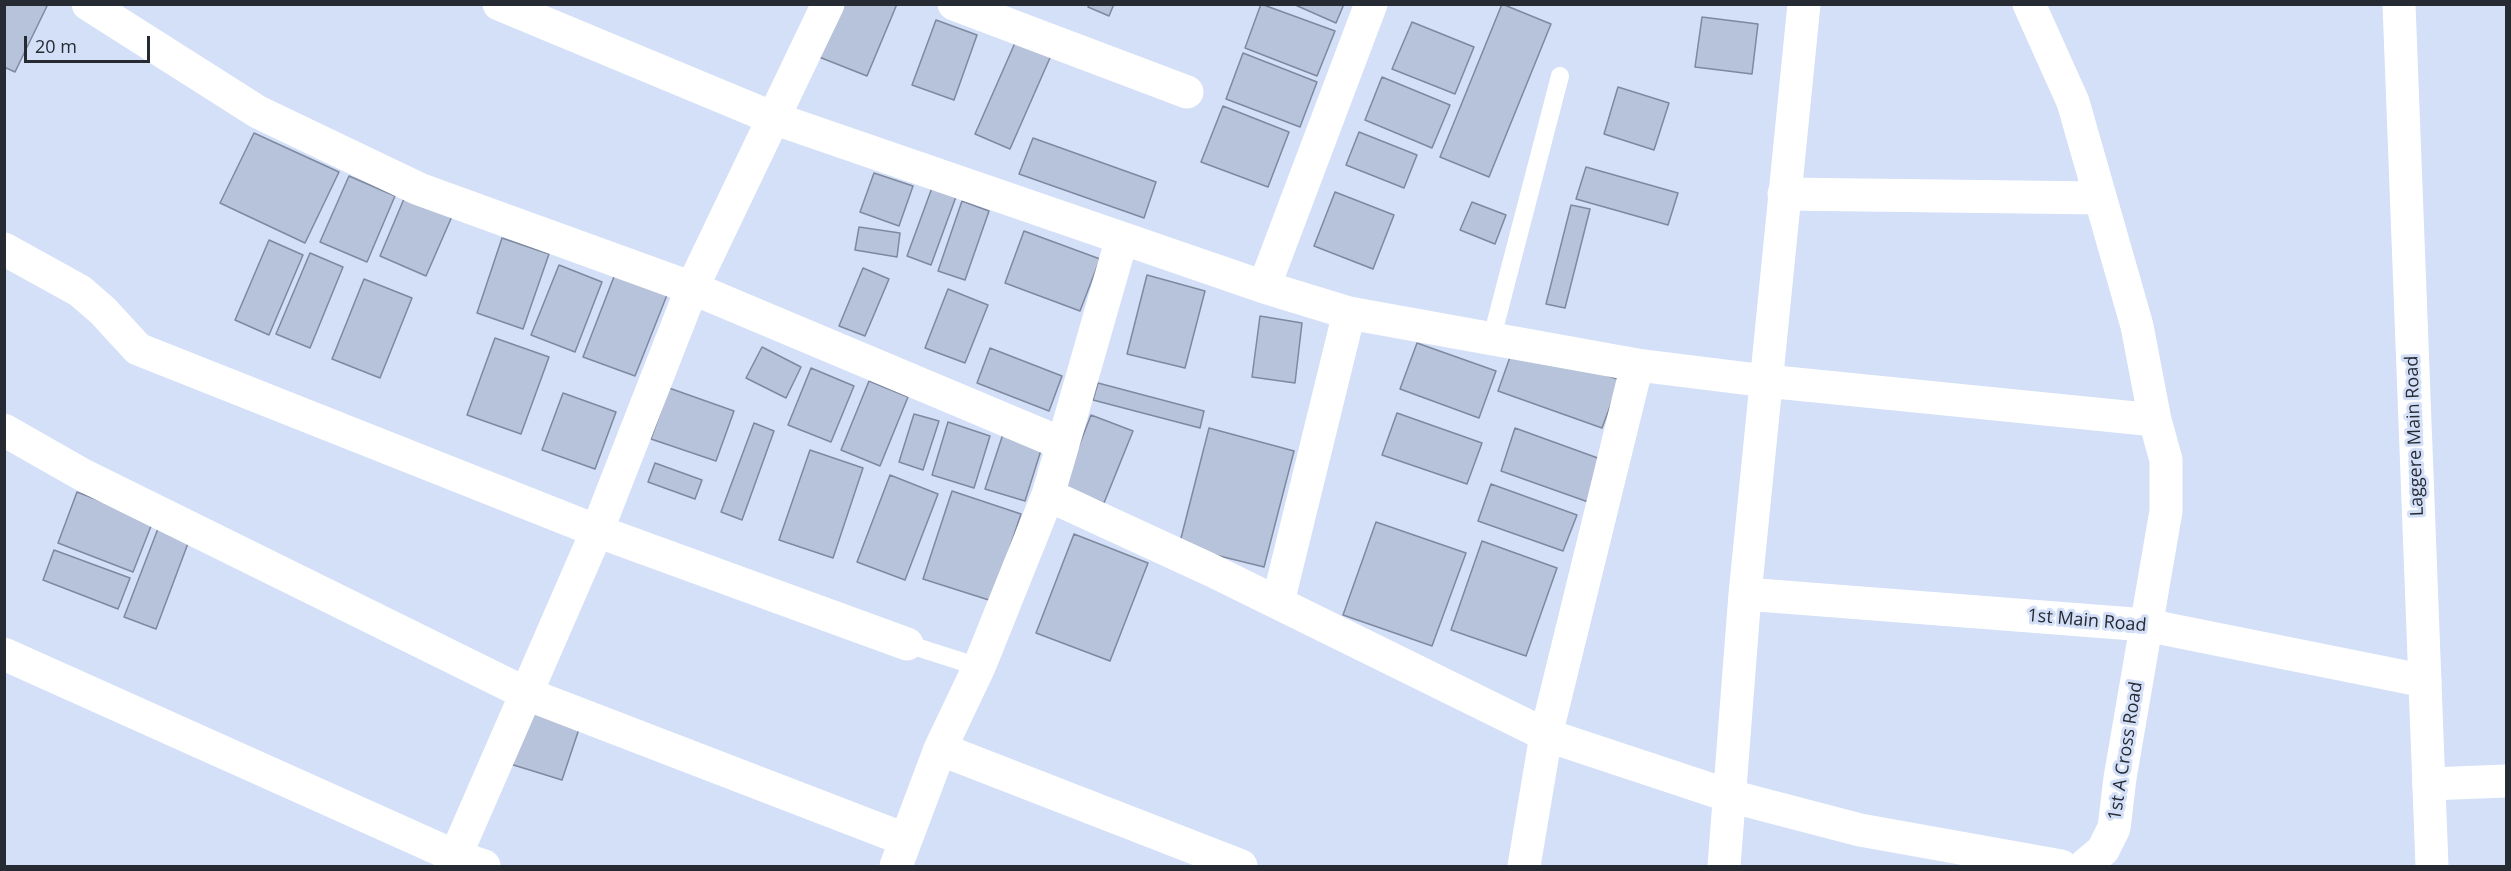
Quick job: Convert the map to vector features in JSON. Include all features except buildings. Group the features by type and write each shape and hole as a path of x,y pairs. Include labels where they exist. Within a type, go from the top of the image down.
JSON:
{"street":[{"path":"88,4 258,112 418,189 693,288 1064,444"},
{"path":"499,4 773,118 1264,287 1349,313 1637,365 1766,381 2156,420"},
{"path":"4,654 464,863 527,694 597,531 693,288 828,4"},
{"path":"954,4 1187,92"},
{"path":"1264,287 1371,4"},
{"path":"1724,867 1745,594 1803,4"},
{"name":"1st A Cross Road","path":"2029,4 2073,102 2137,326 2166,460 2166,511 2120,778 2114,828 2103,850 2084,867"},
{"path":"2045,41 2050,4"},
{"name":"Laggere Main Road","path":"2399,4 2432,867"},
{"path":"1785,194 2100,198"},
{"path":"4,430 84,475 527,694 900,853 940,749 979,667 1048,495 1122,238"},
{"path":"4,249 80,291 103,311 138,349 597,531 907,644"},
{"path":"1278,602 1349,313"},
{"path":"1524,867 1545,735 1637,365"},
{"path":"1048,495 1278,602 1545,735 1730,796 1860,830 2061,867"},
{"name":"1st Main Road","path":"1745,594 2146,625 2425,681"},
{"path":"940,749 1241,867"},
{"path":"2429,784 2506,782"}],"lane":[{"path":"1492,337 1560,76"},
{"path":"907,644 979,667"}]}
